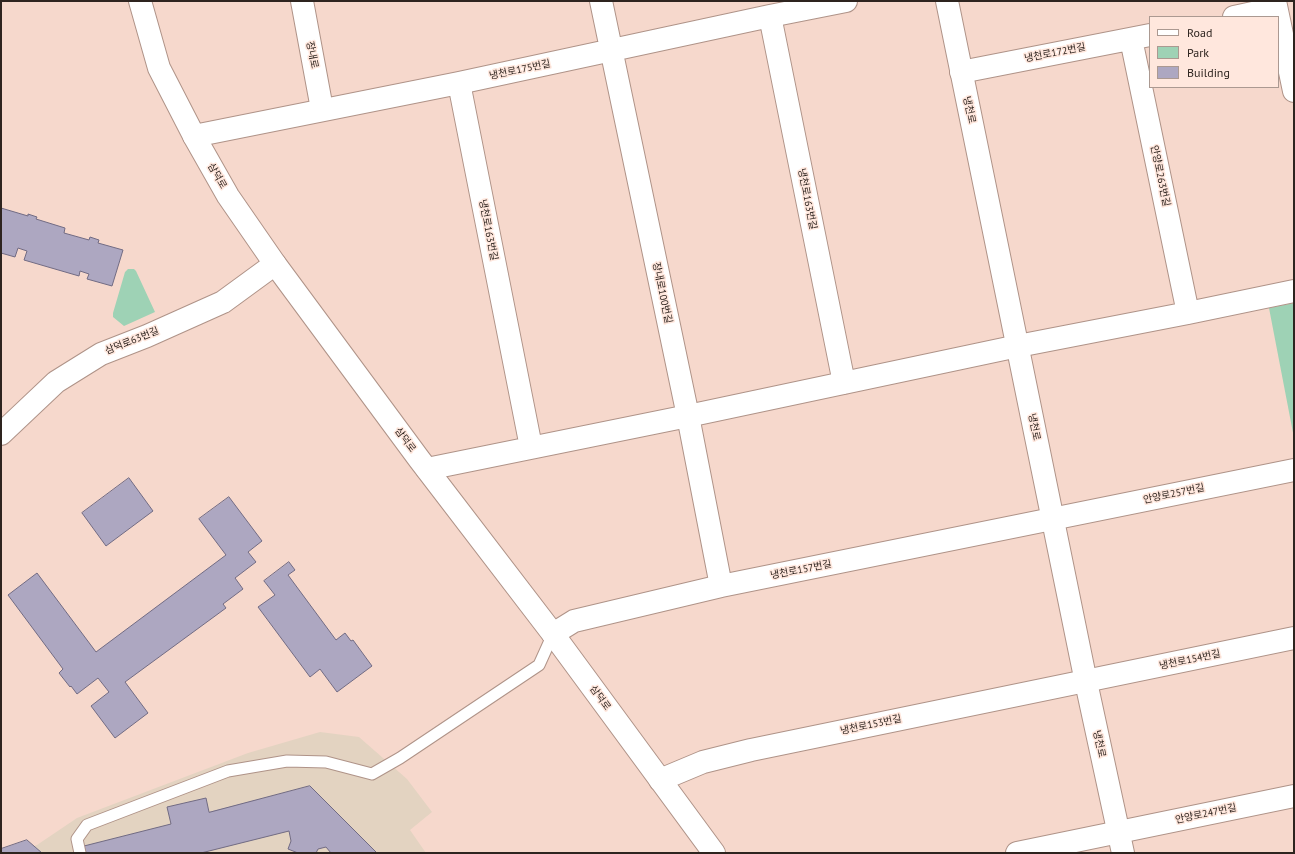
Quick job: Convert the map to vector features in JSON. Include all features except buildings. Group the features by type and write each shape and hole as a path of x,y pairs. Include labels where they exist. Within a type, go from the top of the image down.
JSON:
{"street":[{"name":"삼덕로","path":"140,1 159,68 194,136 228,196 275,264 419,459 553,634 714,853"},
{"name":"장내로","path":"302,1 322,109"},
{"name":"장내로100번길","path":"601,1 688,416 721,586"},
{"name":"냉천로175번길","path":"194,136 322,109 459,83 846,1"},
{"name":"냉천로","path":"947,1 1086,682 1121,843"},
{"path":"1237,16 1276,4 1278,16"},
{"name":"냉천로163번길","path":"770,16 844,383"},
{"path":"1279,18 1294,91"},
{"name":"냉천로172번길","path":"961,72 1141,37"},
{"name":"안양로263번길","path":"1141,37 1149,84"},
{"name":"냉천로163번길","path":"459,83 531,447"},
{"name":"안양로263번길","path":"1150,88 1188,313"},
{"name":"삼덕로63번길","path":"1,434 56,382 75,370 101,354 147,336 223,302 275,264"},
{"path":"427,469 688,416 1018,346 1294,291"},
{"name":"안양로257번길","path":"1053,519 1294,470"},
{"name":"냉천로157번길","path":"553,634 574,621 721,586 1053,519"},
{"name":"냉천로154번길","path":"1086,682 1294,638"},
{"name":"냉천로153번길","path":"660,780 704,762 752,750 1086,682"},
{"name":"안양로247번길","path":"1017,853 1121,843 1294,796"}],"lane":[{"path":"80,853 77,839 87,826 228,771 287,761 326,762 372,774 400,758 539,665 553,634"}],"shaded area":[{"path":"320,732 359,737 407,779 432,812 410,830 426,853 11,853 37,845 77,818 248,753"}],"green space":[{"path":"128,269 134,269 136,271 155,312 124,326 113,317 113,313 125,272"},
{"path":"1294,303 1294,438 1269,308"}]}
